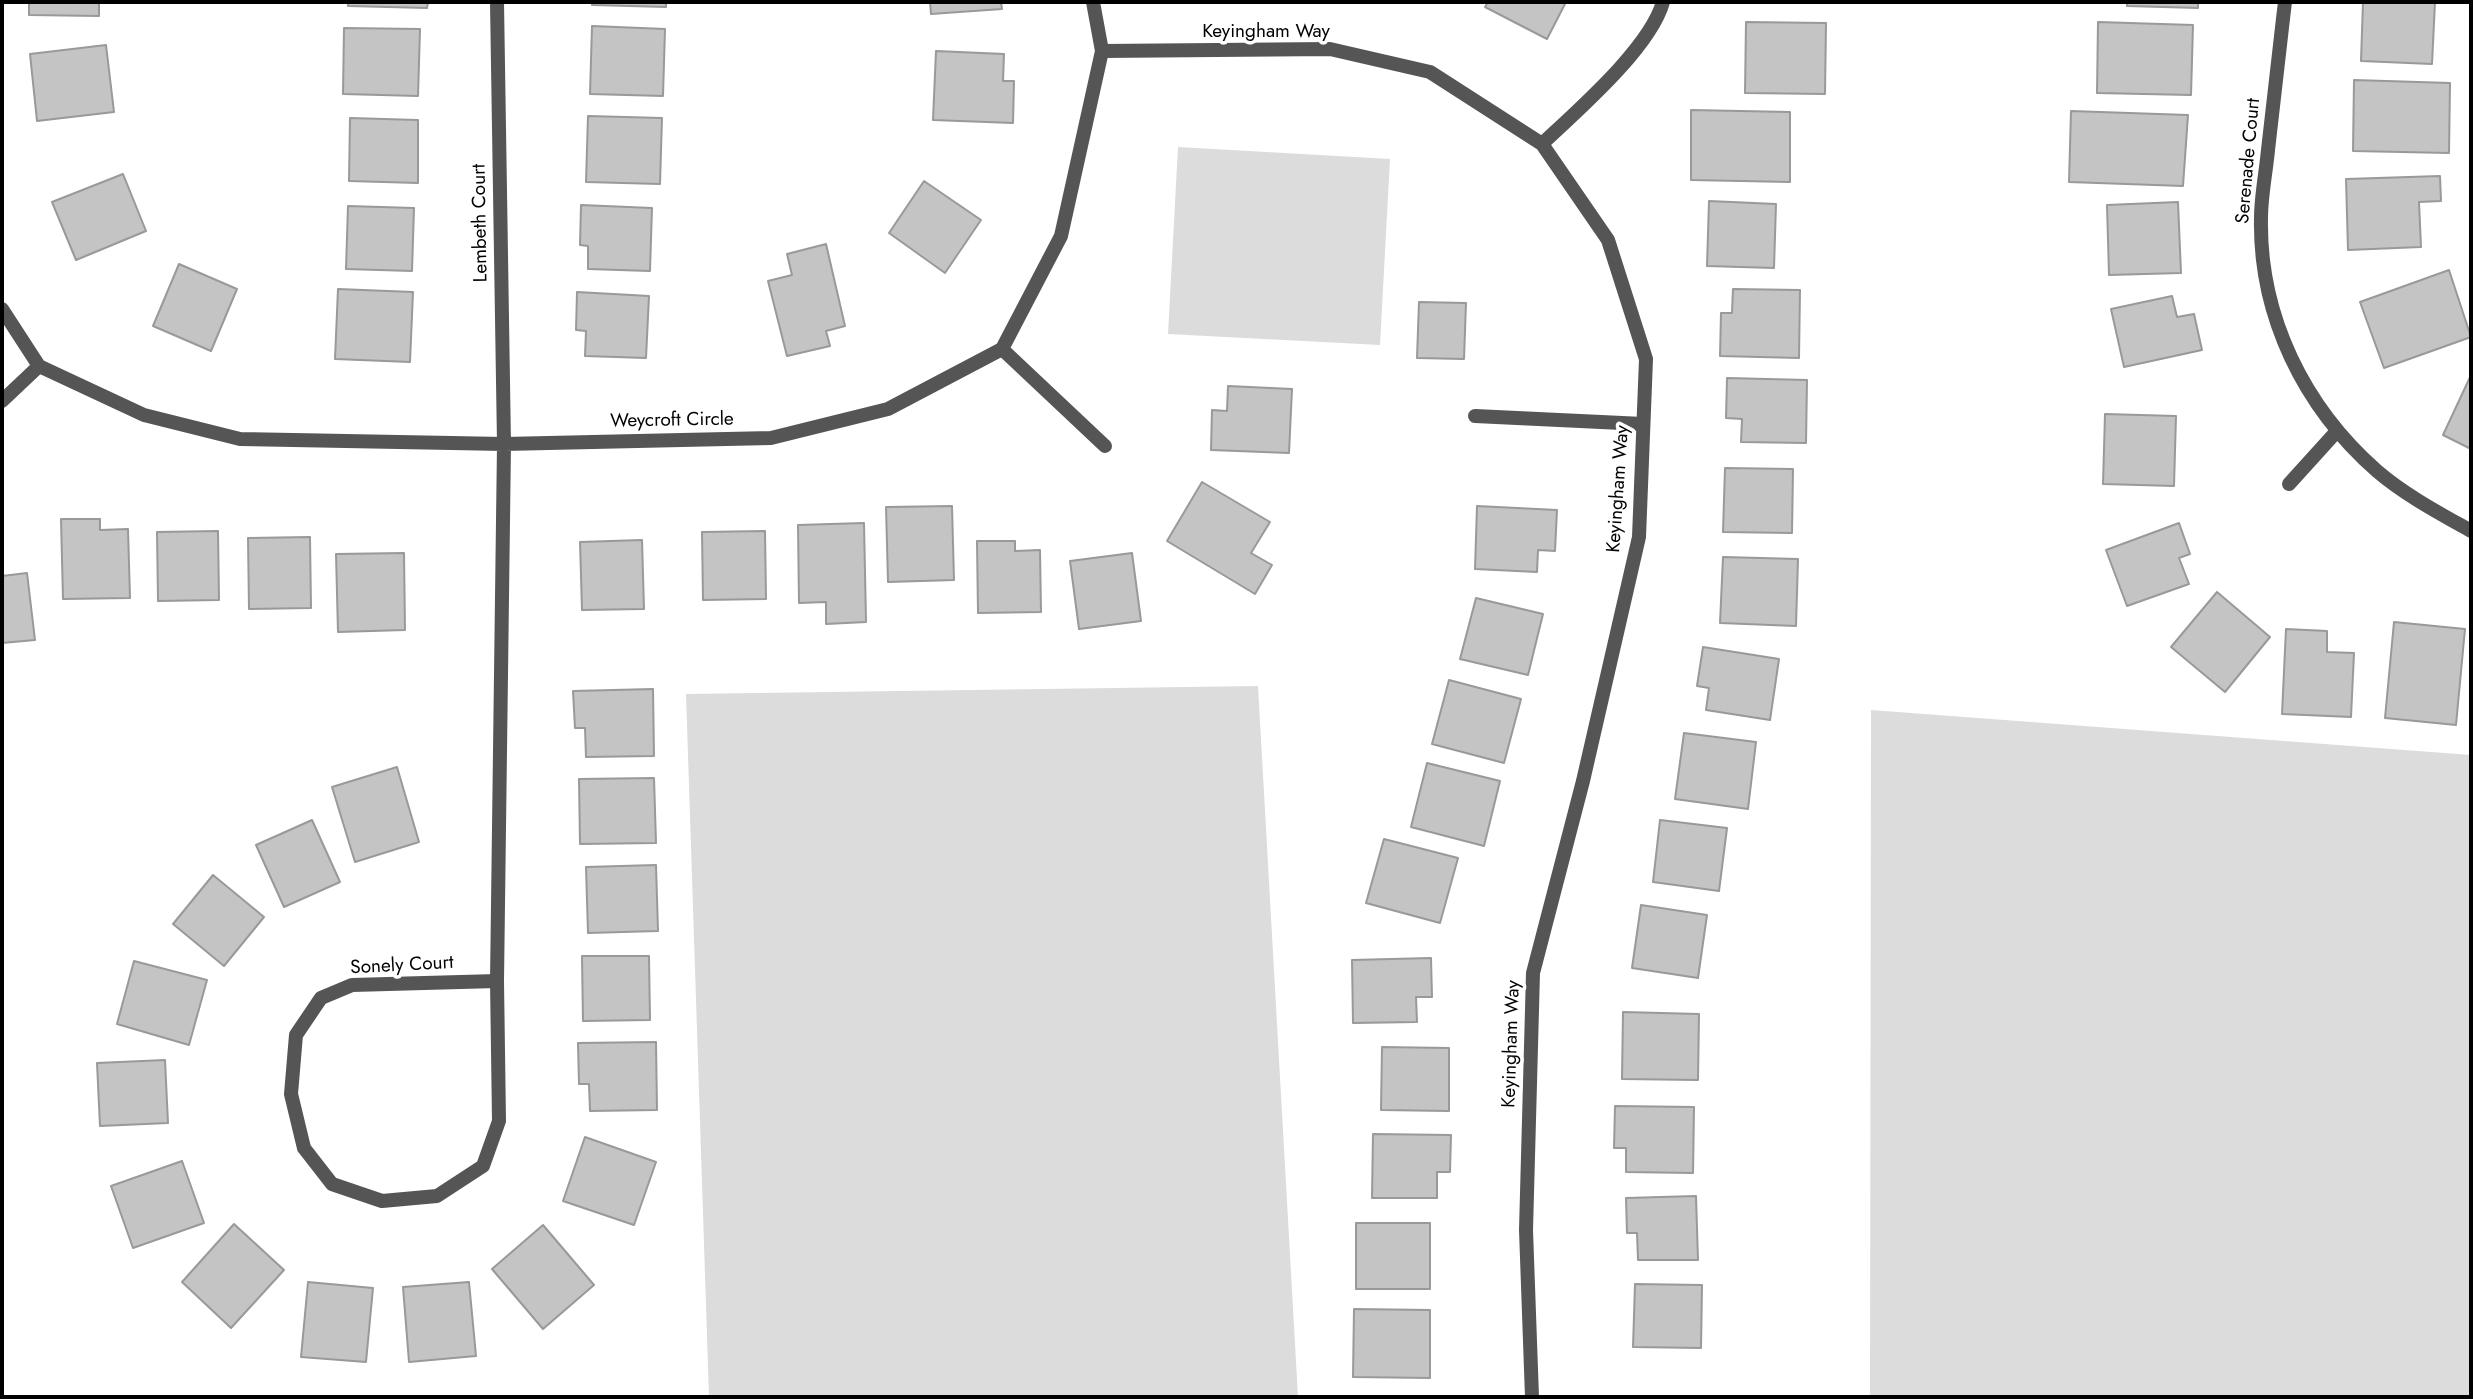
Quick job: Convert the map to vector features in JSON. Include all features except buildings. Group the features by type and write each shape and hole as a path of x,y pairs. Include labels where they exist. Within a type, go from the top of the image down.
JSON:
{"street":[{"name":"Lembeth Court","path":"497,2 504,444"},
{"path":"1093,2 1102,51 1061,236 1002,348 1105,446"},
{"path":"1542,144 1599,91 1658,19 1663,2"},
{"name":"Serenade Court","path":"2285,2 2260,217 2264,275 2278,331 2304,383 2337,431 2378,472 2425,505 2471,531"},
{"name":"Keyingham Way","path":"1102,51 1331,50 1430,72 1542,144 1608,240 1646,359 1639,537 1583,781 1533,973 1526,1230 1532,1397"},
{"path":"2,309 39,366 2,401"},
{"name":"Weycroft Circle","path":"39,366 144,415 240,439 504,444 771,438 888,409 1002,348"},
{"path":"1475,416 1643,424"},
{"path":"2289,484 2337,431"},
{"name":"Sonely Court","path":"497,981 352,985 321,998 296,1035 291,1094 304,1148 332,1184 382,1201 437,1196 483,1166 499,1121 497,981 504,444"}],"shaded area":[{"path":"1178,147 1390,159 1380,345 1168,334"},
{"path":"1258,686 1298,1397 709,1397 686,694"},
{"path":"1871,710 2471,755 2471,1397 1870,1397"}]}
